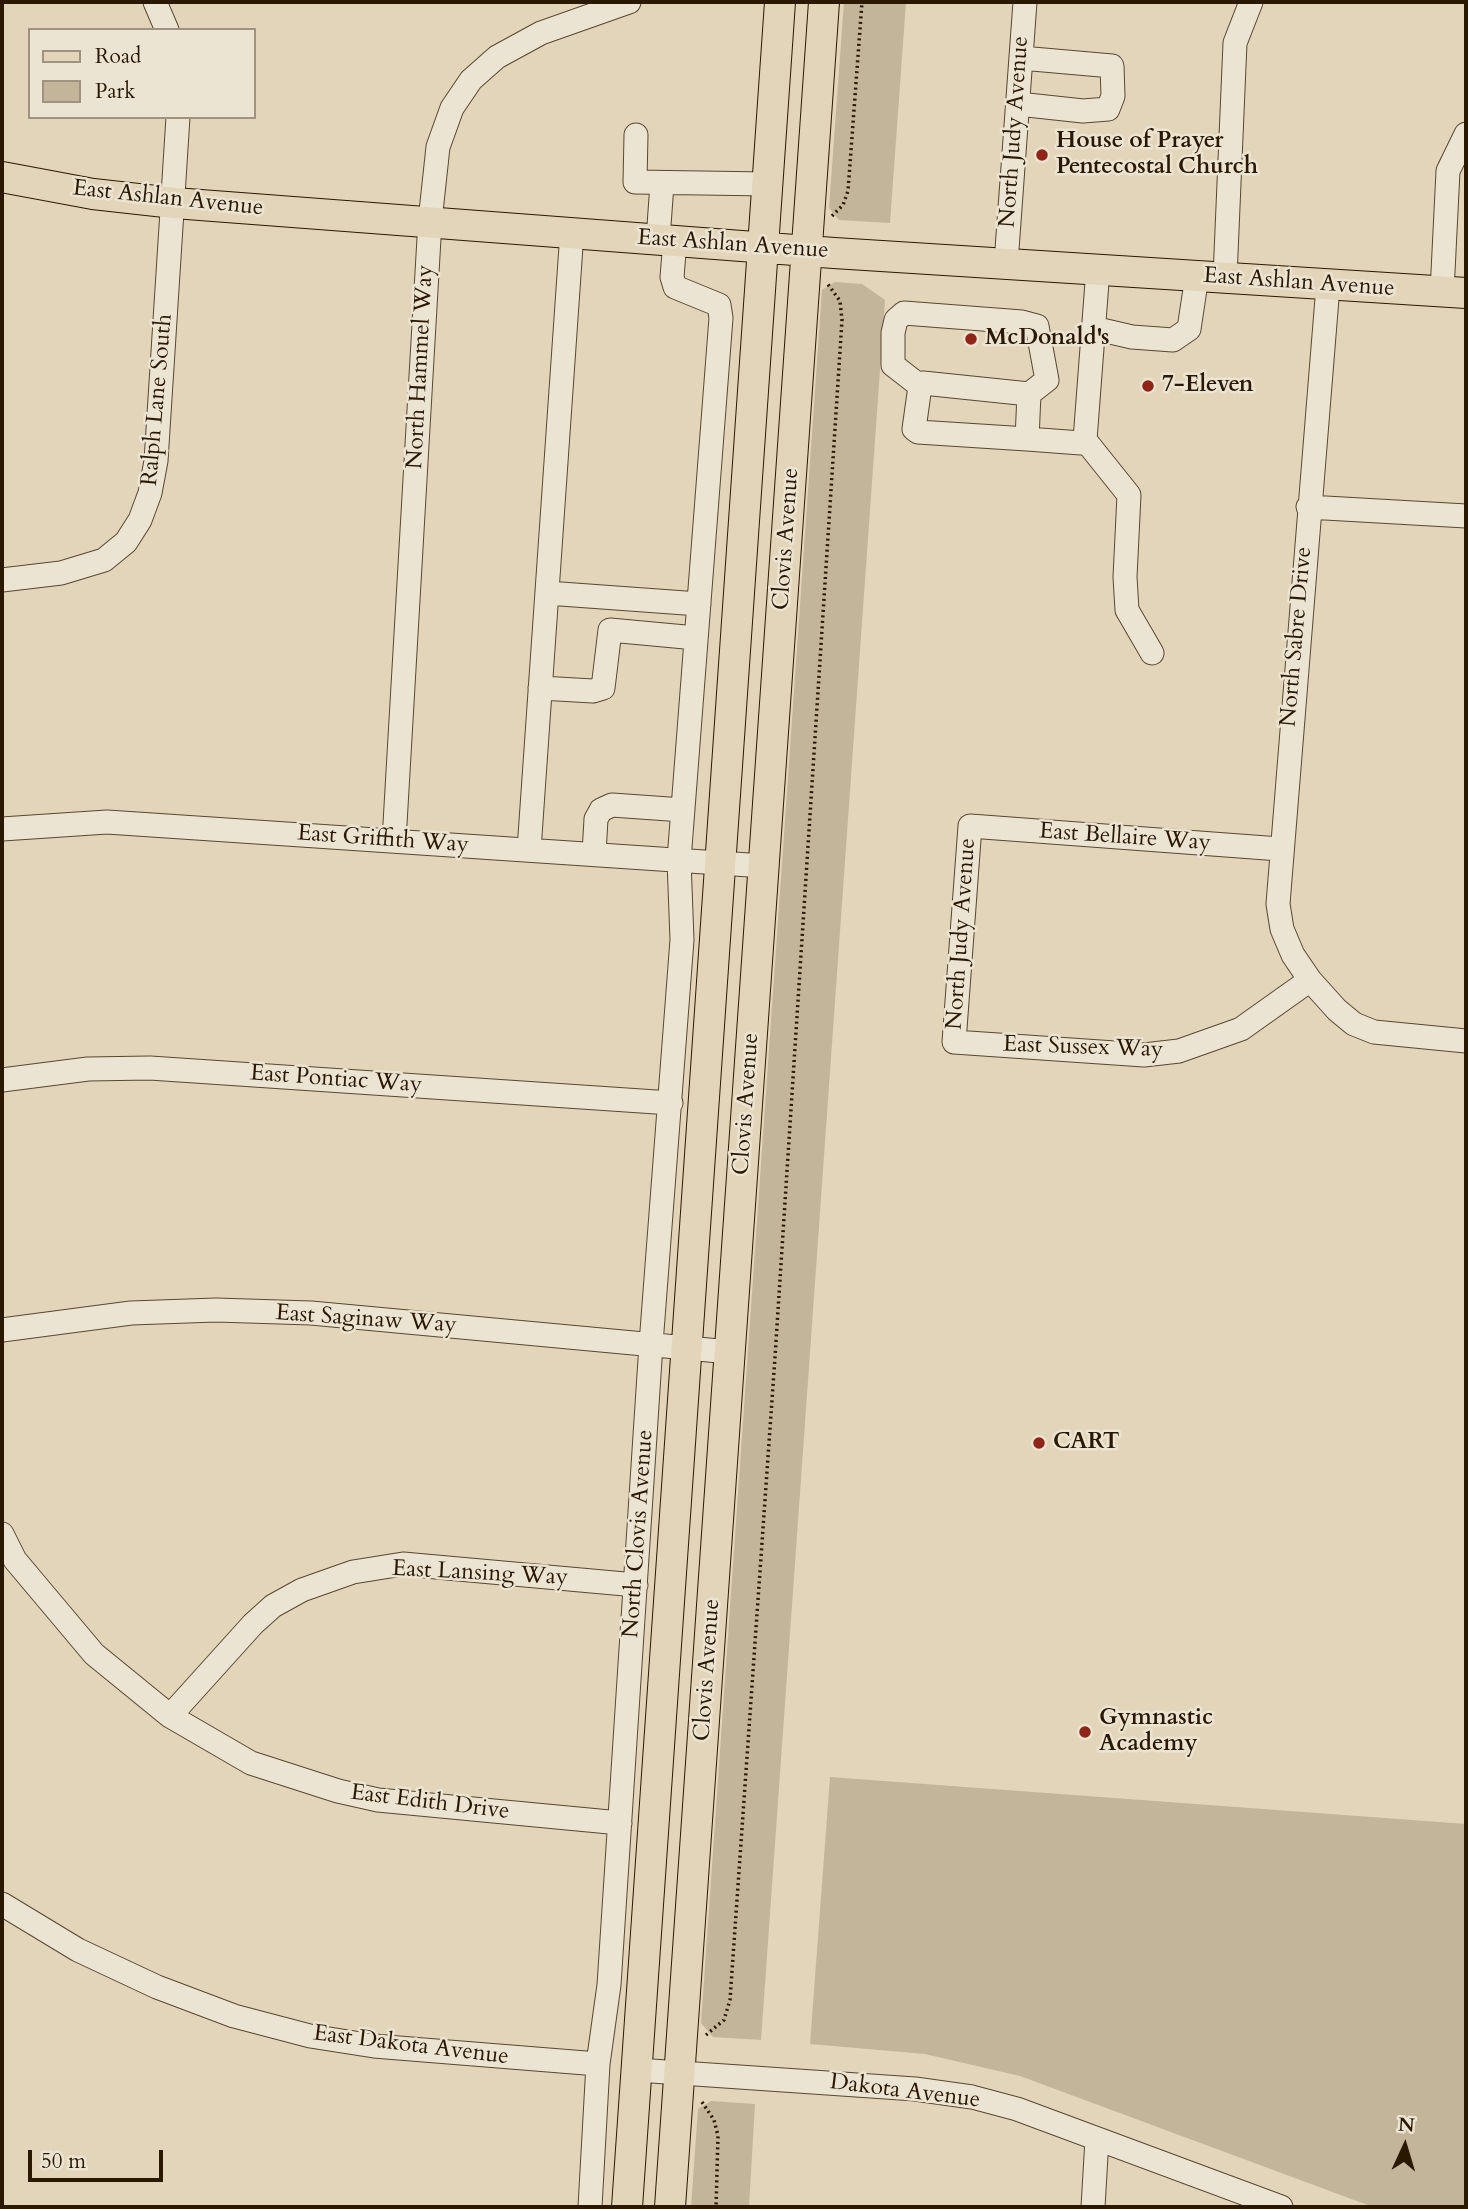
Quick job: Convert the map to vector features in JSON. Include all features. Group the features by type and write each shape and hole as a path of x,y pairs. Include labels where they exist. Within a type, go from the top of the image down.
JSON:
{"main road":[{"name":"Clovis Avenue","path":"627,2207 780,2"},
{"name":"Clovis Avenue","path":"670,2207 692,2073 730,1352 764,866 818,251 824,2"},
{"name":"East Ashlan Avenue","path":"2,177 93,194 174,203 818,251 1454,293"}],"street":[{"path":"155,2 166,28"},
{"name":"North Hammel Way","path":"394,841 430,221 438,147 452,108 471,80 497,57 541,33 629,2"},
{"name":"North Judy Avenue","path":"1006,263 1024,2"},
{"path":"1093,328 1132,337 1173,340 1189,329 1211,276 1235,43 1251,2"},
{"path":"1018,104 1083,111 1108,109 1113,96 1112,66 1021,58"},
{"name":"Ralph Lane South","path":"2,580 61,573 104,560 127,542 140,520 150,494 156,461 178,119"},
{"path":"1454,293 1448,171 1466,134"},
{"path":"636,135 635,182 768,184"},
{"path":"662,184 666,240"},
{"path":"529,850 572,232"},
{"name":"North Clovis Avenue","path":"590,2207 598,2064 609,1985 621,1823 651,1343 671,1103 682,940 679,860 721,318 719,305 675,287 666,240"},
{"path":"1098,269 1085,440 1129,495 1125,577 1127,610 1152,653"},
{"name":"North Sabre Drive","path":"1310,981 1293,956 1282,929 1278,904 1280,849 1328,286"},
{"path":"904,313 1022,322 1037,326 1047,368 1047,380 1029,394 923,383 920,386 893,365 893,334 896,320 904,313"},
{"path":"920,386 914,429 918,432 1081,443 1085,440"},
{"path":"1027,439 1029,394"},
{"path":"1308,507 1466,516"},
{"path":"547,593 699,604"},
{"path":"596,596 599,620 610,630 696,638"},
{"path":"540,688 593,691 604,688 610,630"},
{"path":"594,855 596,818 601,810 612,805 683,810"},
{"name":"East Griffith Way","path":"2,829 107,822 764,866"},
{"name":"North Judy Avenue","path":"954,1042 970,826"},
{"name":"East Bellaire Way","path":"970,826 1280,849"},
{"path":"1310,981 1354,1024 1374,1032 1466,1041"},
{"name":"East Sussex Way","path":"954,1042 1144,1055 1179,1051 1241,1030 1310,981"},
{"name":"East Pontiac Way","path":"2,1080 88,1069 150,1068 671,1103"},
{"name":"East Saginaw Way","path":"2,1330 131,1313 216,1310 311,1313 730,1352"},
{"name":"East Edith Drive","path":"2,1534 15,1560 94,1654 170,1716 251,1763 338,1791 378,1800 621,1823"},
{"name":"East Lansing Way","path":"170,1716 253,1624 273,1606 302,1590 353,1572 403,1564 636,1584"},
{"name":"East Dakota Avenue","path":"2,1904 78,1950 146,1982 247,2019 310,2036 374,2046 598,2064"},
{"name":"Dakota Avenue","path":"637,2070 915,2089 972,2097 1017,2109 1281,2207"},
{"path":"1093,2207 1097,2138"}],"path":[{"path":"716,2207 719,2136 714,2120 702,2103 692,2073 706,2035 724,2020 730,2000 842,320 840,301 827,283 818,251 832,217 843,205 848,191 862,2"}],"green space":[{"path":"844,2 906,2 890,223 839,220 829,208"},
{"path":"835,282 862,284 885,300 761,2040 713,2037 701,2023 822,290"},
{"path":"830,1777 1466,1824 1466,2207 1373,2207 1020,2076 925,2054 810,2044"},
{"path":"711,2101 755,2104 749,2207 691,2207 698,2109"}],"place":[{"name":"House of Prayer Pentecostal Church","path":"1042,155"},
{"name":"McDonald's","path":"971,339"},
{"name":"7-Eleven","path":"1148,386"},
{"name":"CART","path":"1039,1443"},
{"name":"Gymnastic Academy","path":"1085,1732"}]}
